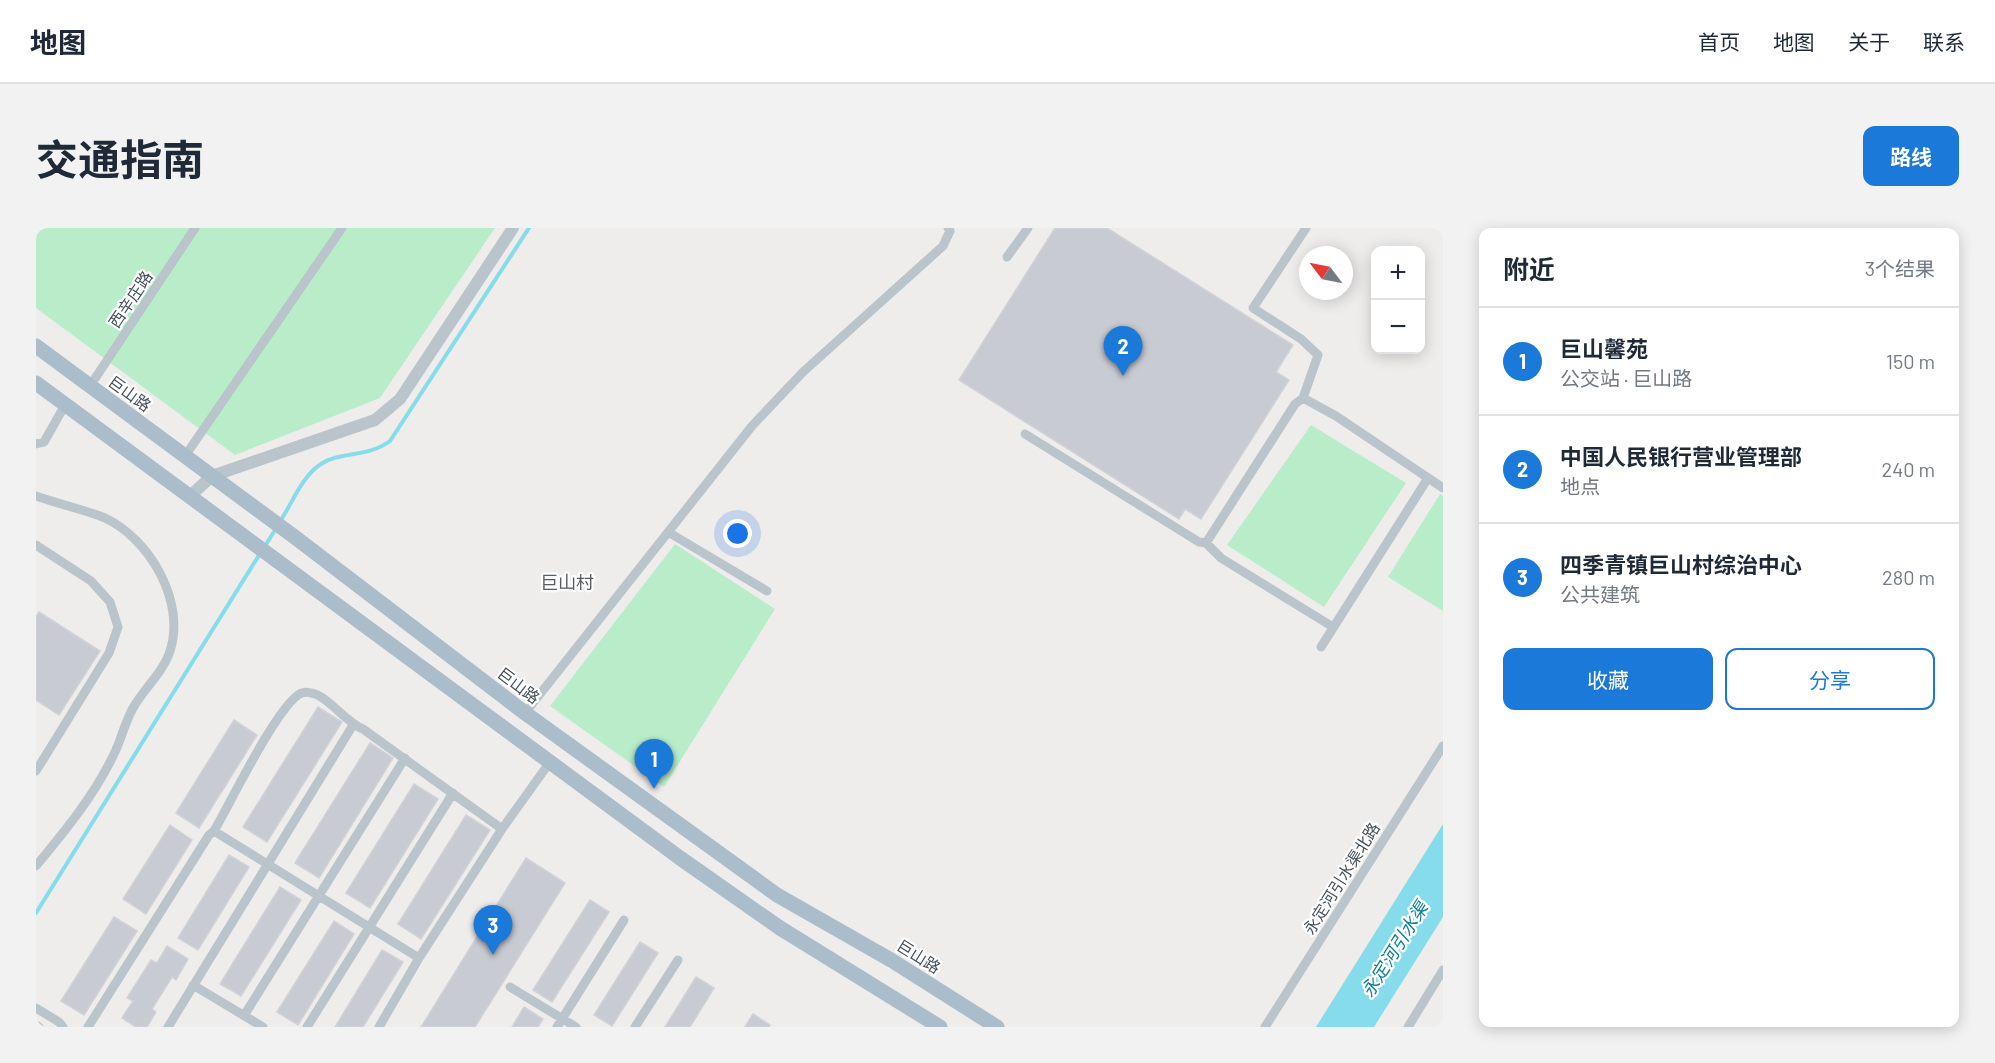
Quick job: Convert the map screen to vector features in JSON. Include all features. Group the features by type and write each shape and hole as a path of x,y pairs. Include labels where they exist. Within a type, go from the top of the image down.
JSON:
{"main road":[{"name":"巨山路","path":"36,346 296,538 525,713 777,895 891,960 997,1027"},
{"path":"36,383 550,762 780,928 940,1027"}],"street":[{"name":"西辛庄路","path":"90,386 195,228"},
{"path":"185,456 342,228"},
{"path":"190,496 212,476 366,423 388,411 400,399 513,228"},
{"path":"525,713 752,426 803,372 943,246 950,231 948,228"},
{"path":"1007,257 1028,228"},
{"path":"1206,543 1295,404 1303,398 1318,355 1302,339 1253,308 1306,228"},
{"path":"1303,398 1336,416 1443,488"},
{"path":"36,444 44,442 65,405"},
{"path":"1025,434 1199,542 1206,543 1221,558 1333,627"},
{"path":"1321,647 1428,478"},
{"path":"36,496 106,519 134,536 145,549 166,588 173,608 170,652 132,709 114,755 83,808 36,866"},
{"path":"668,532 767,591"},
{"path":"36,545 91,581 110,602 118,627 109,653 36,771"},
{"path":"88,1027 209,835 214,831 278,720 298,695 305,692 315,693 353,725 363,729 405,758 502,829"},
{"path":"168,1027 353,725"},
{"name":"永定河引水渠北路","path":"1265,1027 1443,746"},
{"path":"245,1014 405,758"},
{"path":"379,1027 418,958 502,829 550,762"},
{"path":"307,1027 453,793"},
{"path":"214,831 418,958"},
{"path":"560,1023 624,920"},
{"path":"635,1027 678,960"},
{"path":"1408,1027 1443,970"},
{"path":"193,985 245,1014 263,1027"},
{"path":"510,987 560,1023 576,1027"},
{"path":"36,1008 63,1027"}],"green space":[{"path":"36,228 495,228 380,398 235,455 36,308"},
{"path":"1311,425 1406,483 1324,607 1227,545"},
{"path":"1440,494 1443,496 1443,611 1388,577"},
{"path":"675,544 775,609 664,787 550,706"}],"water":[{"name":"永定河引水渠","path":"1443,824 1443,917 1374,1027 1316,1027"}],"building":[{"path":"1055,228 1107,228 1293,345 1276,372 1289,380 1201,519 1185,509 1179,519 959,380"},
{"path":"39,612 100,651 59,715 36,700 36,617"},
{"path":"318,707 342,722 267,842 243,827"},
{"path":"234,720 257,735 199,828 176,813"},
{"path":"370,743 393,758 319,878 295,863"},
{"path":"414,784 438,799 370,908 346,893"},
{"path":"466,815 490,830 421,939 398,924"},
{"path":"170,825 192,840 146,914 123,899"},
{"path":"229,855 249,867 198,950 178,938"},
{"path":"526,858 565,883 475,1027 421,1027"},
{"path":"280,887 301,900 241,996 220,984"},
{"path":"590,900 609,912 552,1002 533,990"},
{"path":"114,917 137,931 84,1015 61,1001"},
{"path":"334,921 354,934 298,1025 277,1012"},
{"path":"640,942 658,953 612,1026 594,1015"},
{"path":"167,946 188,959 176,980 172,977 152,1009 156,1012 147,1027 136,1027 122,1018 133,1001 127,998 151,960 157,963"},
{"path":"382,950 403,962 363,1027 335,1027"},
{"path":"696,977 714,988 690,1027 665,1027"},
{"path":"524,1007 543,1019 538,1027 512,1027"},
{"path":"753,1014 770,1025 769,1027 745,1027"}],"waterway":[{"path":"281,520 303,482 321,464 337,457 372,450 390,441 529,228"},
{"path":"265,546 277,527"},
{"path":"36,913 261,552"}],"place":[{"name":"中国人民银行营业管理部","path":"1123,376"},
{"name":"巨山馨苑","path":"654,789"},
{"name":"四季青镇巨山村综治中心","path":"493,955"}],"district":[{"name":"巨山村","path":"567,582"}]}
